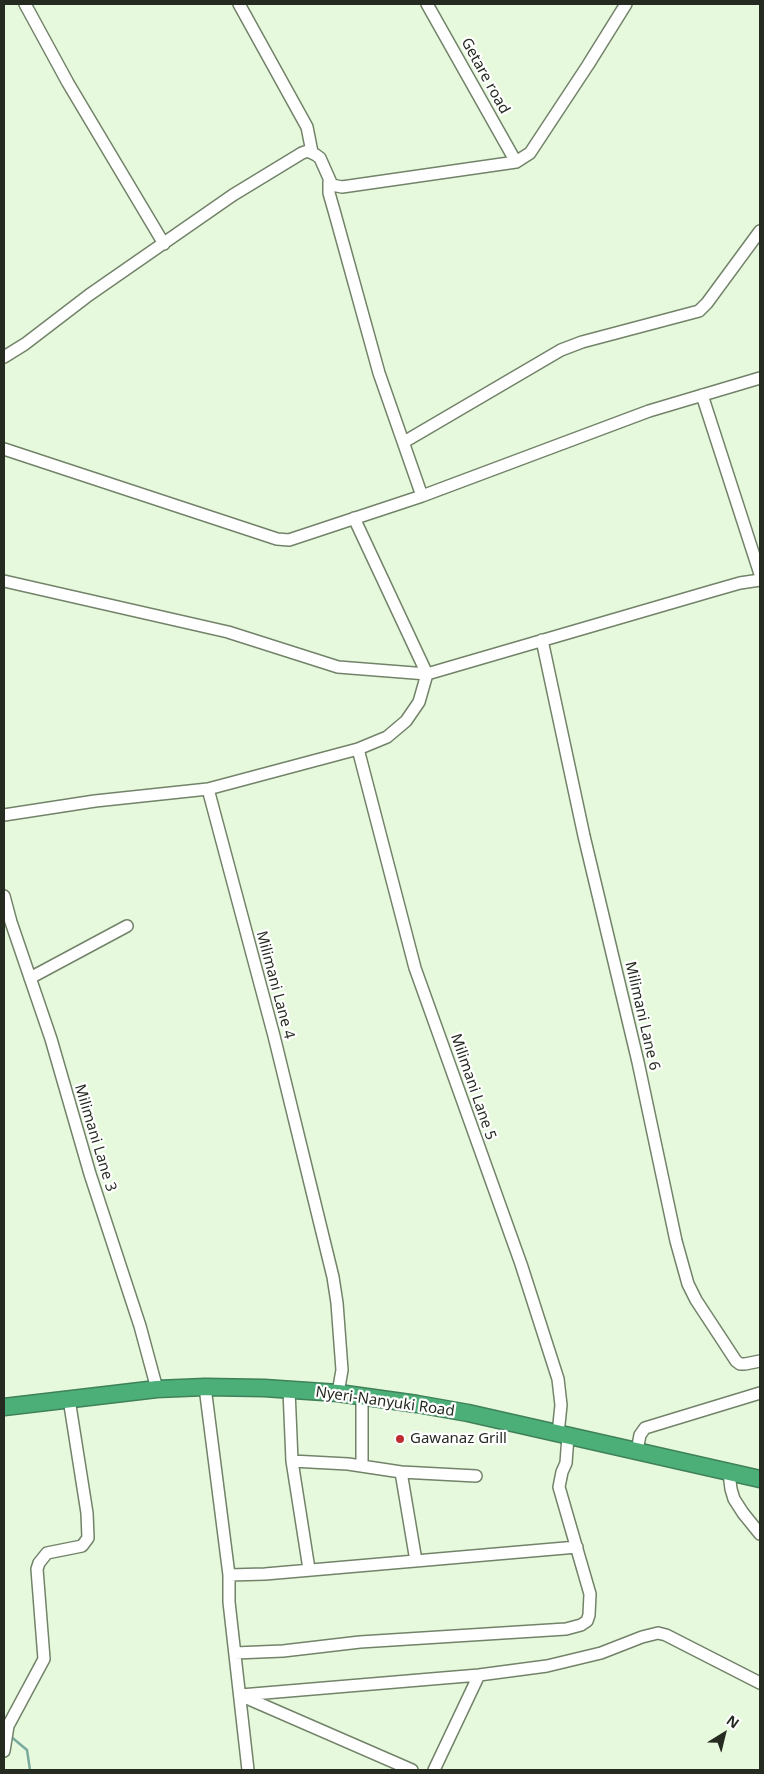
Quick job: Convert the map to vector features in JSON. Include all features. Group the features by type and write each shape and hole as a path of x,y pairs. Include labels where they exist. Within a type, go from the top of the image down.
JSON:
{"highway":[{"name":"Nyeri-Nanyuki Road","path":"4,1407 157,1389 205,1387 264,1388 338,1393 451,1410 684,1460 729,1473 760,1479"}],"street":[{"path":"25,4 68,83 164,244"},
{"path":"240,4 307,127 312,152 320,158 329,182 335,214 379,373 422,496"},
{"name":"Getare road","path":"427,4 516,162"},
{"path":"329,182 332,185 351,187 516,162 530,153 588,66 626,4"},
{"path":"4,357 25,344 89,294 233,195 302,153 312,152"},
{"path":"404,442 561,350 582,342 699,311 707,303 760,231"},
{"path":"4,449 278,540 296,539 422,496 649,411 760,378"},
{"path":"702,395 760,574"},
{"path":"4,815 95,801 158,796 208,788 358,749 387,737 406,721 419,702 427,674 354,518"},
{"path":"4,581 228,632 338,667 427,674 731,585 760,580"},
{"name":"Milimani Lane 6","path":"542,640 586,845 638,1062 676,1241 688,1284 696,1300 736,1362 745,1364 760,1360"},
{"name":"Milimani Lane 5","path":"235,1654 283,1651 360,1642 566,1629 581,1625 587,1621 589,1615 590,1594 559,1486 566,1463 558,1379 521,1264 415,968 358,749"},
{"name":"Milimani Lane 4","path":"208,788 274,1036 333,1278 337,1303 342,1370 338,1393"},
{"name":"Milimani Lane 3","path":"4,896 51,1039 90,1174 140,1326 157,1389"},
{"path":"30,978 127,926"},
{"path":"205,1387 229,1575 235,1654 248,1770"},
{"path":"288,1390 292,1461 309,1569"},
{"path":"637,1451 640,1434 645,1428 760,1393"},
{"path":"362,1396 362,1466"},
{"path":"4,1751 8,1726 44,1659 37,1568 47,1554 82,1546 88,1538 70,1399"},
{"path":"292,1461 362,1466 401,1472 476,1476"},
{"path":"401,1472 416,1561"},
{"path":"729,1473 730,1488 734,1499 760,1534"},
{"path":"229,1575 265,1574 577,1547"},
{"path":"241,1695 479,1675 547,1666 602,1653 642,1636 658,1633 666,1635 760,1683"},
{"path":"434,1770 479,1675"},
{"path":"241,1695 412,1770"}],"waterway":[{"path":"9,1735 27,1750 30,1770"}],"place":[{"name":"Gawanaz Grill","path":"400,1439"}]}
